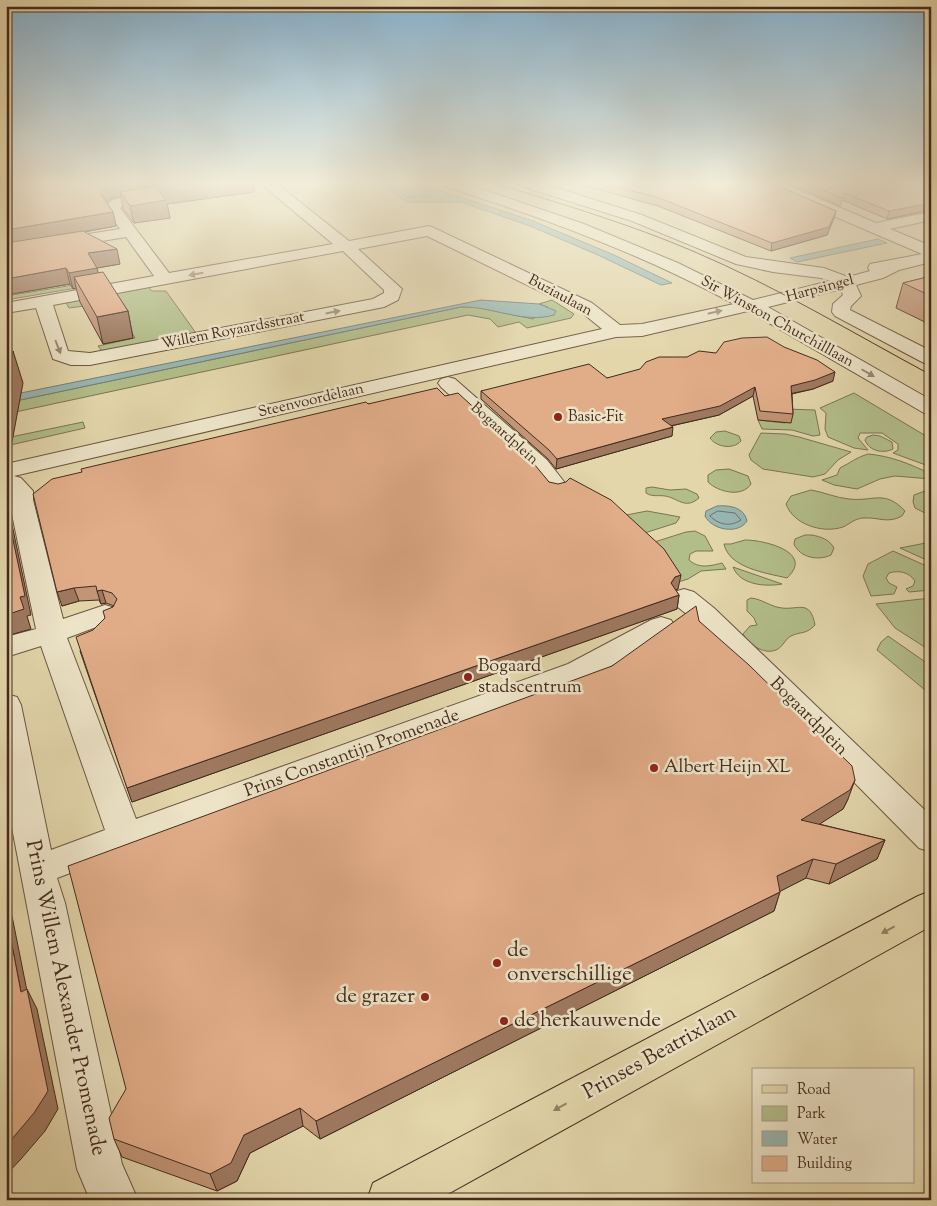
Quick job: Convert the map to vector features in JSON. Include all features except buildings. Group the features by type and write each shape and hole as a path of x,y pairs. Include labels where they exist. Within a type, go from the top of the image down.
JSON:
{"main road":[{"name":"Prinses Beatrixlaan","path":"390,1200 931,907"}],"street":[{"path":"6,252 85,239"},
{"path":"135,239 165,280"},
{"path":"337,239 347,247"},
{"name":"Buziaulaan","path":"6,308 387,239"},
{"name":"Buziaulaan","path":"446,239 586,307 616,331"},
{"name":"Sir Winston Churchilllaan","path":"609,239 678,269 730,286"},
{"name":"Sir Winston Churchilllaan","path":"636,239 752,298 931,408"},
{"name":"Sir Winston Churchilllaan","path":"689,239 742,261 817,272 839,279"},
{"path":"901,239 931,252"},
{"name":"Willem Royaardsstraat","path":"42,302 60,355 72,359 90,359 378,303 392,296 392,289 347,247"},
{"name":"Harpsingel","path":"752,298 773,288 877,274 893,266 931,257"},
{"path":"839,279 851,291 852,296 842,304 841,312 931,359"},
{"name":"Harpsingel","path":"775,301 839,279"},
{"name":"Steenvoordelaan","path":"616,331 625,323 730,286"},
{"name":"Steenvoordelaan","path":"10,477 616,331 642,330 752,298 775,301"},
{"name":"Sir Winston Churchilllaan","path":"775,301 897,369"},
{"name":"Bogaardplein","path":"448,383 539,465 557,488"},
{"path":"10,477 21,491 21,500 48,612 51,634 125,838"},
{"name":"Bogaardplein","path":"684,598 704,614 931,838"},
{"path":"6,647 51,634 105,614"},
{"name":"Prins Constantijn Promenade","path":"37,870 579,671 661,626"},
{"name":"Prins Willem Alexander Promenade","path":"6,705 37,870 46,903 100,1169 115,1200"}],"green space":[{"path":"74,285 76,288 6,300 6,296"},
{"path":"146,285 152,291 166,291 196,333 102,351 98,346 135,338 115,302 69,308 64,299"},
{"path":"552,300 574,314 571,318 527,328 519,322 498,327 490,319 468,315 6,414 6,403 461,307 475,307 533,319 548,307 539,304"},
{"path":"854,393 931,439 931,467 893,453 898,450 898,444 882,433 860,433 858,438 868,450 854,448 828,437 825,429 826,413 820,408"},
{"path":"785,409 815,410 820,435 813,436 792,430 762,429 758,420 785,423 791,418"},
{"path":"83,422 85,428 6,446 6,438"},
{"path":"725,431 739,436 741,441 734,446 725,446 716,444 710,438 716,432"},
{"path":"761,433 785,434 851,452 838,460 825,474 813,477 763,469 751,460 749,455"},
{"path":"873,435 892,442 893,449 881,451 870,447 865,440"},
{"path":"868,454 908,464 931,474 931,479 895,476 880,479 857,489 834,485 822,480 837,475 840,468"},
{"path":"729,469 748,476 751,484 742,491 730,492 712,486 708,482 708,475 716,470"},
{"path":"646,488 670,490 686,489 697,494 699,498 686,503 670,497 646,493"},
{"path":"811,490 849,499 884,498 898,504 905,511 902,516 892,520 861,518 835,529 809,526 795,517 786,504 791,496"},
{"path":"931,491 931,516 915,508 913,502 914,495"},
{"path":"647,511 680,517 676,523 635,536 616,517"},
{"path":"695,531 705,536 713,551 696,551 690,554 689,560 701,566 722,563 726,569 701,571 688,579 675,583 645,545"},
{"path":"805,535 812,535 830,542 834,548 831,555 821,558 810,557 797,549 794,544 795,539"},
{"path":"745,540 764,542 784,549 795,561 794,569 787,578 741,564 727,552 724,544"},
{"path":"931,542 931,562 900,548"},
{"path":"893,551 931,568 931,590 909,592 906,589 913,586 915,581 907,574 896,572 889,573 886,578 889,583 897,587 894,594 871,596 863,576 868,564"},
{"path":"733,567 782,584 761,585 747,581 736,573"},
{"path":"751,598 778,607 807,609 813,617 815,625 806,632 791,636 776,650 761,650 753,645 743,634 750,626 757,625 754,618 747,611 747,600"},
{"path":"931,598 931,651 895,628 876,604"},
{"path":"888,636 931,666 931,695 877,650 881,642"}],"water":[{"path":"561,239 577,239 672,283 661,285"},
{"path":"877,239 887,243 797,262 790,258"},
{"path":"481,300 539,304 556,311 554,315 531,317 473,307 461,307 6,403 6,396"},
{"path":"717,506 726,506 739,510 747,521 738,528 732,529 713,525 705,516 706,511"}],"tram line":[{"path":"663,239 756,280 931,375"}],"place":[{"name":"Basic-Fit","path":"558,417"},
{"name":"Bogaard stadscentrum","path":"468,677"},
{"name":"Albert Heijn XL","path":"654,768"},
{"name":"de onverschillige","path":"497,963"},
{"name":"de grazer","path":"425,997"},
{"name":"de herkauwende","path":"504,1021"}]}
